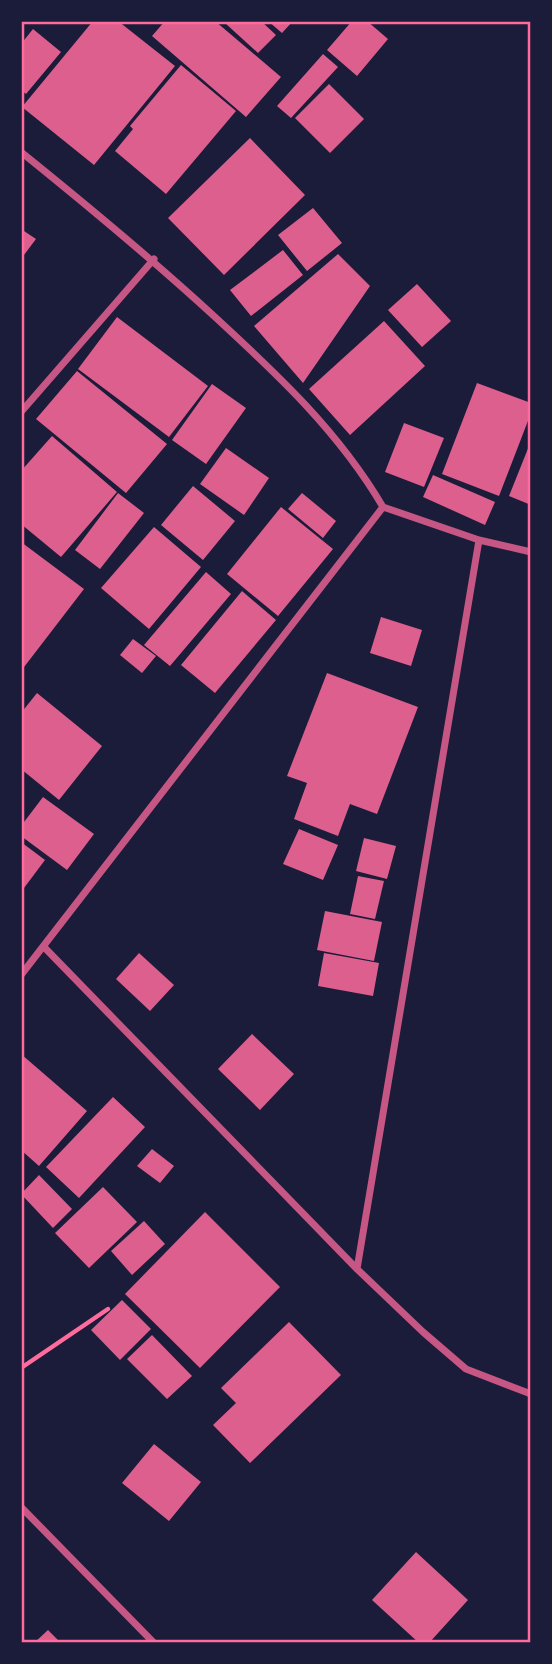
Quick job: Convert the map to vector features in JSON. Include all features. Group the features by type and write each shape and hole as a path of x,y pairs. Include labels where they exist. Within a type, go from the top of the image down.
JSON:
{"street":[{"path":"21,152 153,259 288,383 361,469 383,507 479,540 531,552"},
{"path":"21,412 153,259"},
{"path":"21,975 383,507"},
{"path":"357,1269 479,540"},
{"path":"44,947 357,1269 466,1369 531,1394"},
{"path":"21,1507 154,1643"}],"path":[{"path":"21,1368 108,1309"}],"building":[{"path":"93,21 118,21 175,66 94,165 22,107"},
{"path":"165,21 215,21 281,77 246,117 152,36"},
{"path":"261,21 276,35 258,53 225,23"},
{"path":"268,21 293,21 282,33"},
{"path":"352,21 367,21 388,39 357,76 327,50"},
{"path":"33,29 61,52 26,94 21,90 21,44"},
{"path":"323,54 338,67 291,118 277,106"},
{"path":"181,65 236,111 166,194 115,151 133,129 130,126"},
{"path":"329,84 364,119 330,153 295,118"},
{"path":"250,138 305,195 224,275 168,218"},
{"path":"313,208 342,243 307,271 278,235"},
{"path":"21,229 36,239 21,259"},
{"path":"283,250 303,275 251,316 230,290"},
{"path":"338,254 370,286 303,383 254,326"},
{"path":"417,284 451,321 422,347 388,310"},
{"path":"117,317 208,386 169,437 78,369"},
{"path":"384,321 425,366 350,435 309,389"},
{"path":"77,371 167,444 126,493 36,419"},
{"path":"477,383 531,403 531,413 499,496 442,474"},
{"path":"212,384 246,408 206,464 172,440"},
{"path":"404,423 444,438 424,487 385,472"},
{"path":"52,436 117,492 61,557 21,524 21,471"},
{"path":"531,441 531,505 509,496"},
{"path":"226,448 269,478 244,515 200,484"},
{"path":"433,475 495,502 485,525 423,497"},
{"path":"193,486 235,521 203,560 161,525"},
{"path":"118,493 144,513 100,569 75,550"},
{"path":"302,493 336,521 323,538 288,509"},
{"path":"281,507 333,549 278,616 227,574"},
{"path":"154,527 201,567 149,629 101,588"},
{"path":"21,542 84,589 21,671"},
{"path":"206,572 231,594 170,666 144,645"},
{"path":"242,591 276,620 215,693 181,665"},
{"path":"381,617 422,630 411,666 370,653"},
{"path":"133,639 156,656 142,673 120,655"},
{"path":"327,673 418,707 377,814 350,804 338,836 294,819 307,783 287,776"},
{"path":"37,693 102,746 59,800 21,769 21,713"},
{"path":"43,797 94,834 67,870 21,836 21,826"},
{"path":"299,829 338,845 323,880 283,864"},
{"path":"364,838 396,846 387,879 356,871"},
{"path":"21,842 45,860 21,892"},
{"path":"358,876 384,881 375,919 350,914"},
{"path":"325,911 382,922 374,961 317,950"},
{"path":"139,953 174,985 150,1011 116,979"},
{"path":"324,953 379,963 373,996 318,986"},
{"path":"252,1034 294,1074 260,1110 218,1069"},
{"path":"21,1054 87,1111 39,1166 21,1150"},
{"path":"113,1097 145,1127 79,1198 46,1167"},
{"path":"152,1149 174,1166 160,1183 137,1166"},
{"path":"39,1175 72,1209 53,1228 21,1194"},
{"path":"103,1187 137,1222 89,1268 55,1233"},
{"path":"205,1212 280,1287 200,1368 125,1294"},
{"path":"144,1221 165,1244 132,1275 111,1251"},
{"path":"122,1300 151,1329 120,1360 91,1330"},
{"path":"289,1322 341,1375 250,1463 213,1425 236,1403 221,1388"},
{"path":"152,1335 192,1376 167,1399 127,1359"},
{"path":"154,1444 201,1482 169,1521 122,1483"},
{"path":"416,1552 468,1600 429,1643 419,1643 372,1600"},
{"path":"48,1630 61,1643 34,1643"}]}
